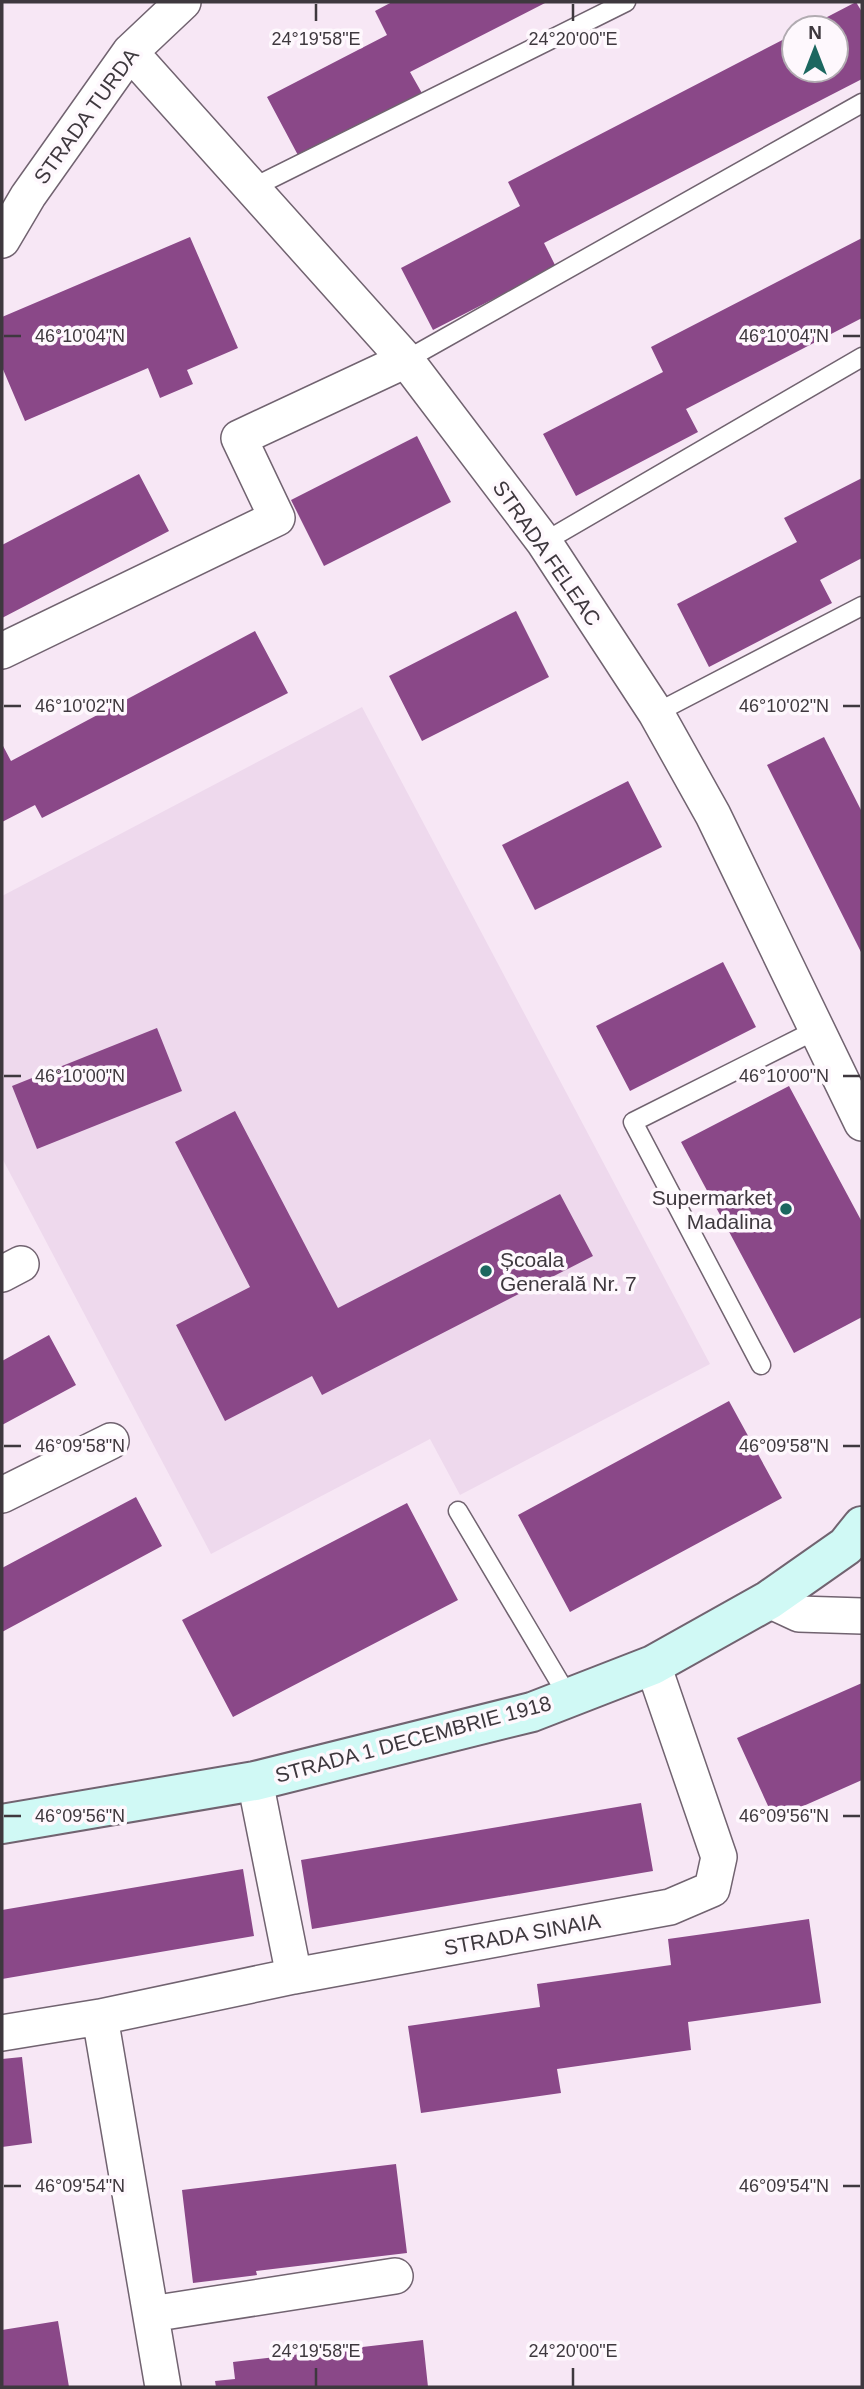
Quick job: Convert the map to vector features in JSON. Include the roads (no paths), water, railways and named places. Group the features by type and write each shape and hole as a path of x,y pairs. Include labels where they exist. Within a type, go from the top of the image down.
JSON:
{"main road":[{"name":"STRADA 1 DECEMBRIE 1918","path":"2,1824 255,1781 532,1712 653,1665 769,1600 846,1546 862,1526"}],"street":[{"name":"STRADA TURDA","path":"2,240 28,196 130,52 184,2"},
{"name":"STRADA FELEAC","path":"130,52 406,360 544,542 656,713 713,815 862,1123"},
{"path":"2,652 277,518 239,438 406,360"},
{"path":"2,1494 111,1441"},
{"path":"769,1600 800,1614 862,1616"},
{"name":"STRADA SINAIA","path":"2,2033 100,2017 294,1976 670,1907 712,1889 719,1857 653,1665"},
{"path":"255,1781 294,1976"},
{"path":"100,2017 163,2387"},
{"path":"151,2314 395,2276"}],"lane":[{"path":"252,188 626,2"},
{"path":"406,360 862,103"},
{"path":"544,542 862,357"},
{"path":"656,713 862,606"},
{"path":"761,1365 633,1122 816,1030"},
{"path":"458,1510 569,1698"}],"place":[{"name":"Supermarket Madalina","path":"786,1209"},
{"name":"Școala Generală Nr. 7","path":"486,1271"}]}
